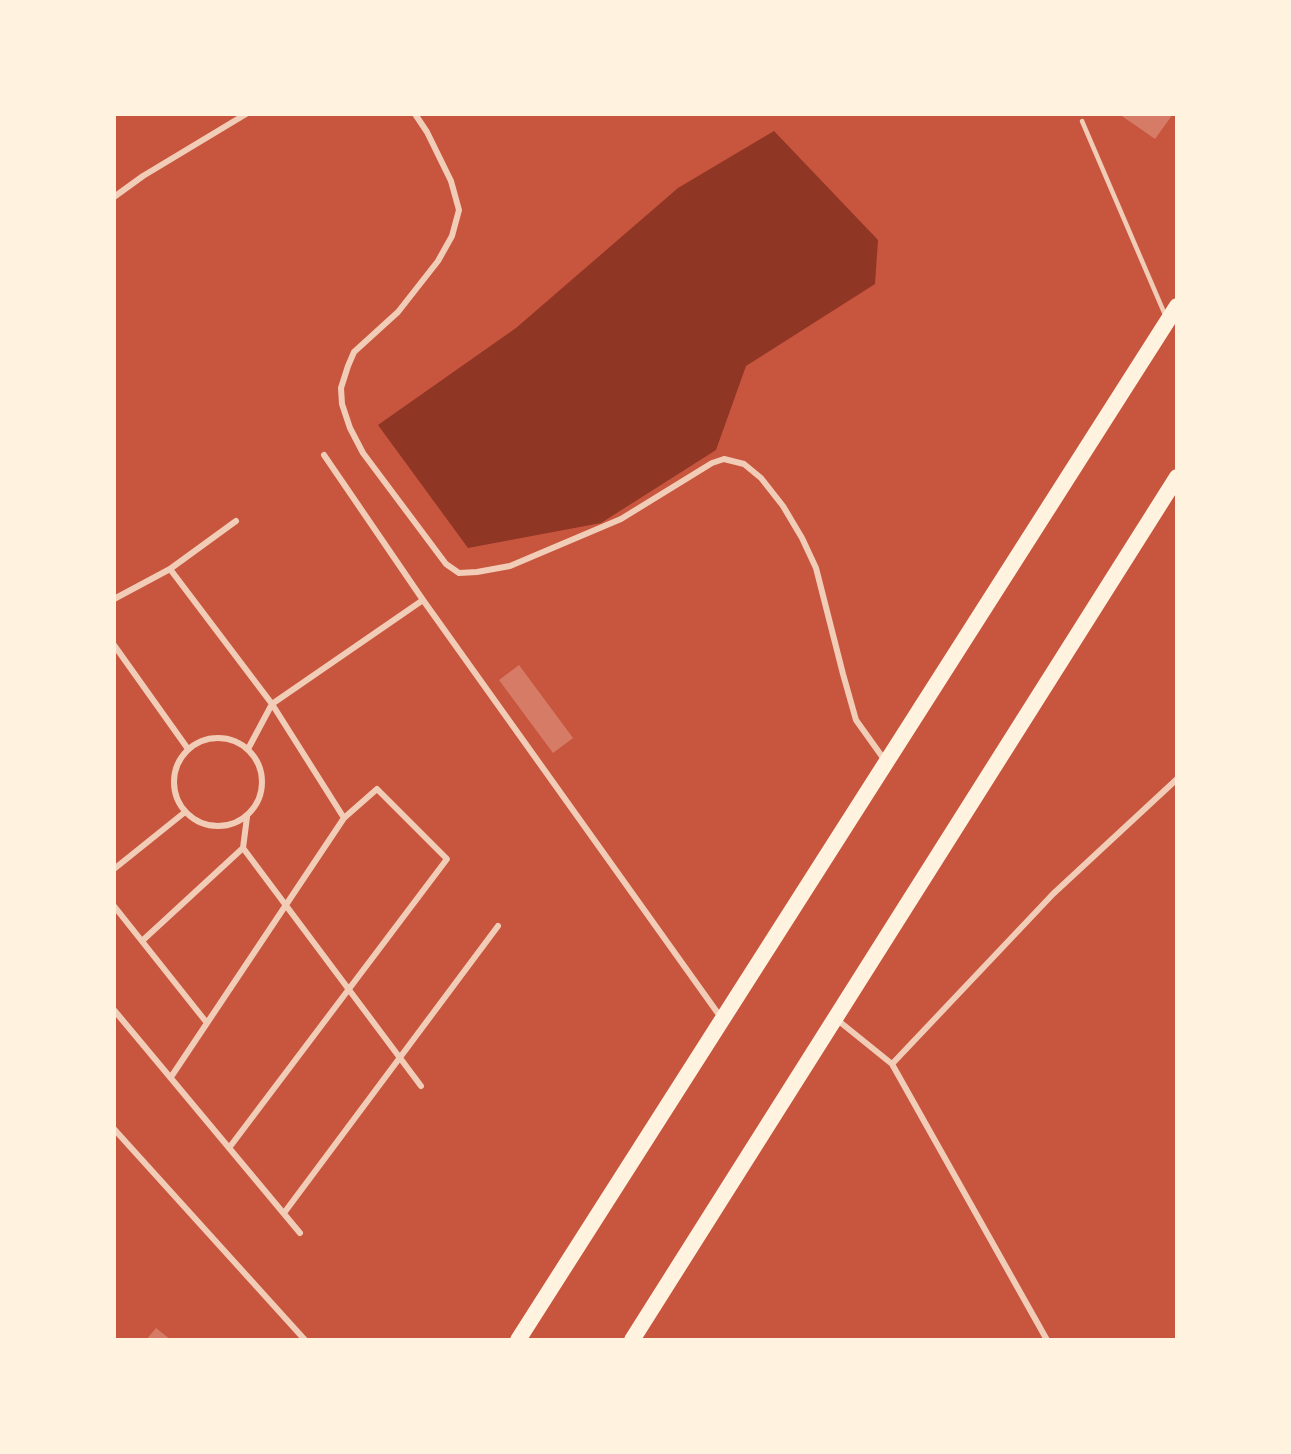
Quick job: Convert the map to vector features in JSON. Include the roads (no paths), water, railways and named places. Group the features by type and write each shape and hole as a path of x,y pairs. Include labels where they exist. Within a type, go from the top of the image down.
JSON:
{"highway":[{"path":"518,1340 1177,306"},
{"path":"632,1340 1177,477"}],"street":[{"path":"114,197 143,176 246,114"},
{"path":"415,114 427,132 451,181 459,210 452,236 438,261 398,312 354,352 348,366 341,388 342,404 350,428 363,453 446,564 459,573 477,573 510,566 621,519 712,463 724,459 744,464 761,478 783,506 802,538 816,568 856,720 886,762"},
{"path":"324,455 423,600 722,1020"},
{"path":"114,599 170,569 236,521"},
{"path":"170,569 272,704 344,818"},
{"path":"248,749 272,704 423,600"},
{"path":"114,645 188,749"},
{"path":"225,738 237,741 248,749 258,761 263,776 262,791 247,817 235,824 221,827 207,826 184,812 177,800 174,773 179,760 188,749 199,741 225,738"},
{"path":"892,1064 1053,894 1177,779"},
{"path":"171,1077 344,818 377,789 447,859 229,1148"},
{"path":"114,869 184,812"},
{"path":"142,940 243,848 247,817"},
{"path":"243,848 421,1086"},
{"path":"114,906 207,1023"},
{"path":"284,1213 498,926"},
{"path":"114,1010 300,1233"},
{"path":"835,1018 892,1064 1047,1340"},
{"path":"114,1129 305,1340"}],"lane":[{"path":"1082,121 1167,321"}]}
